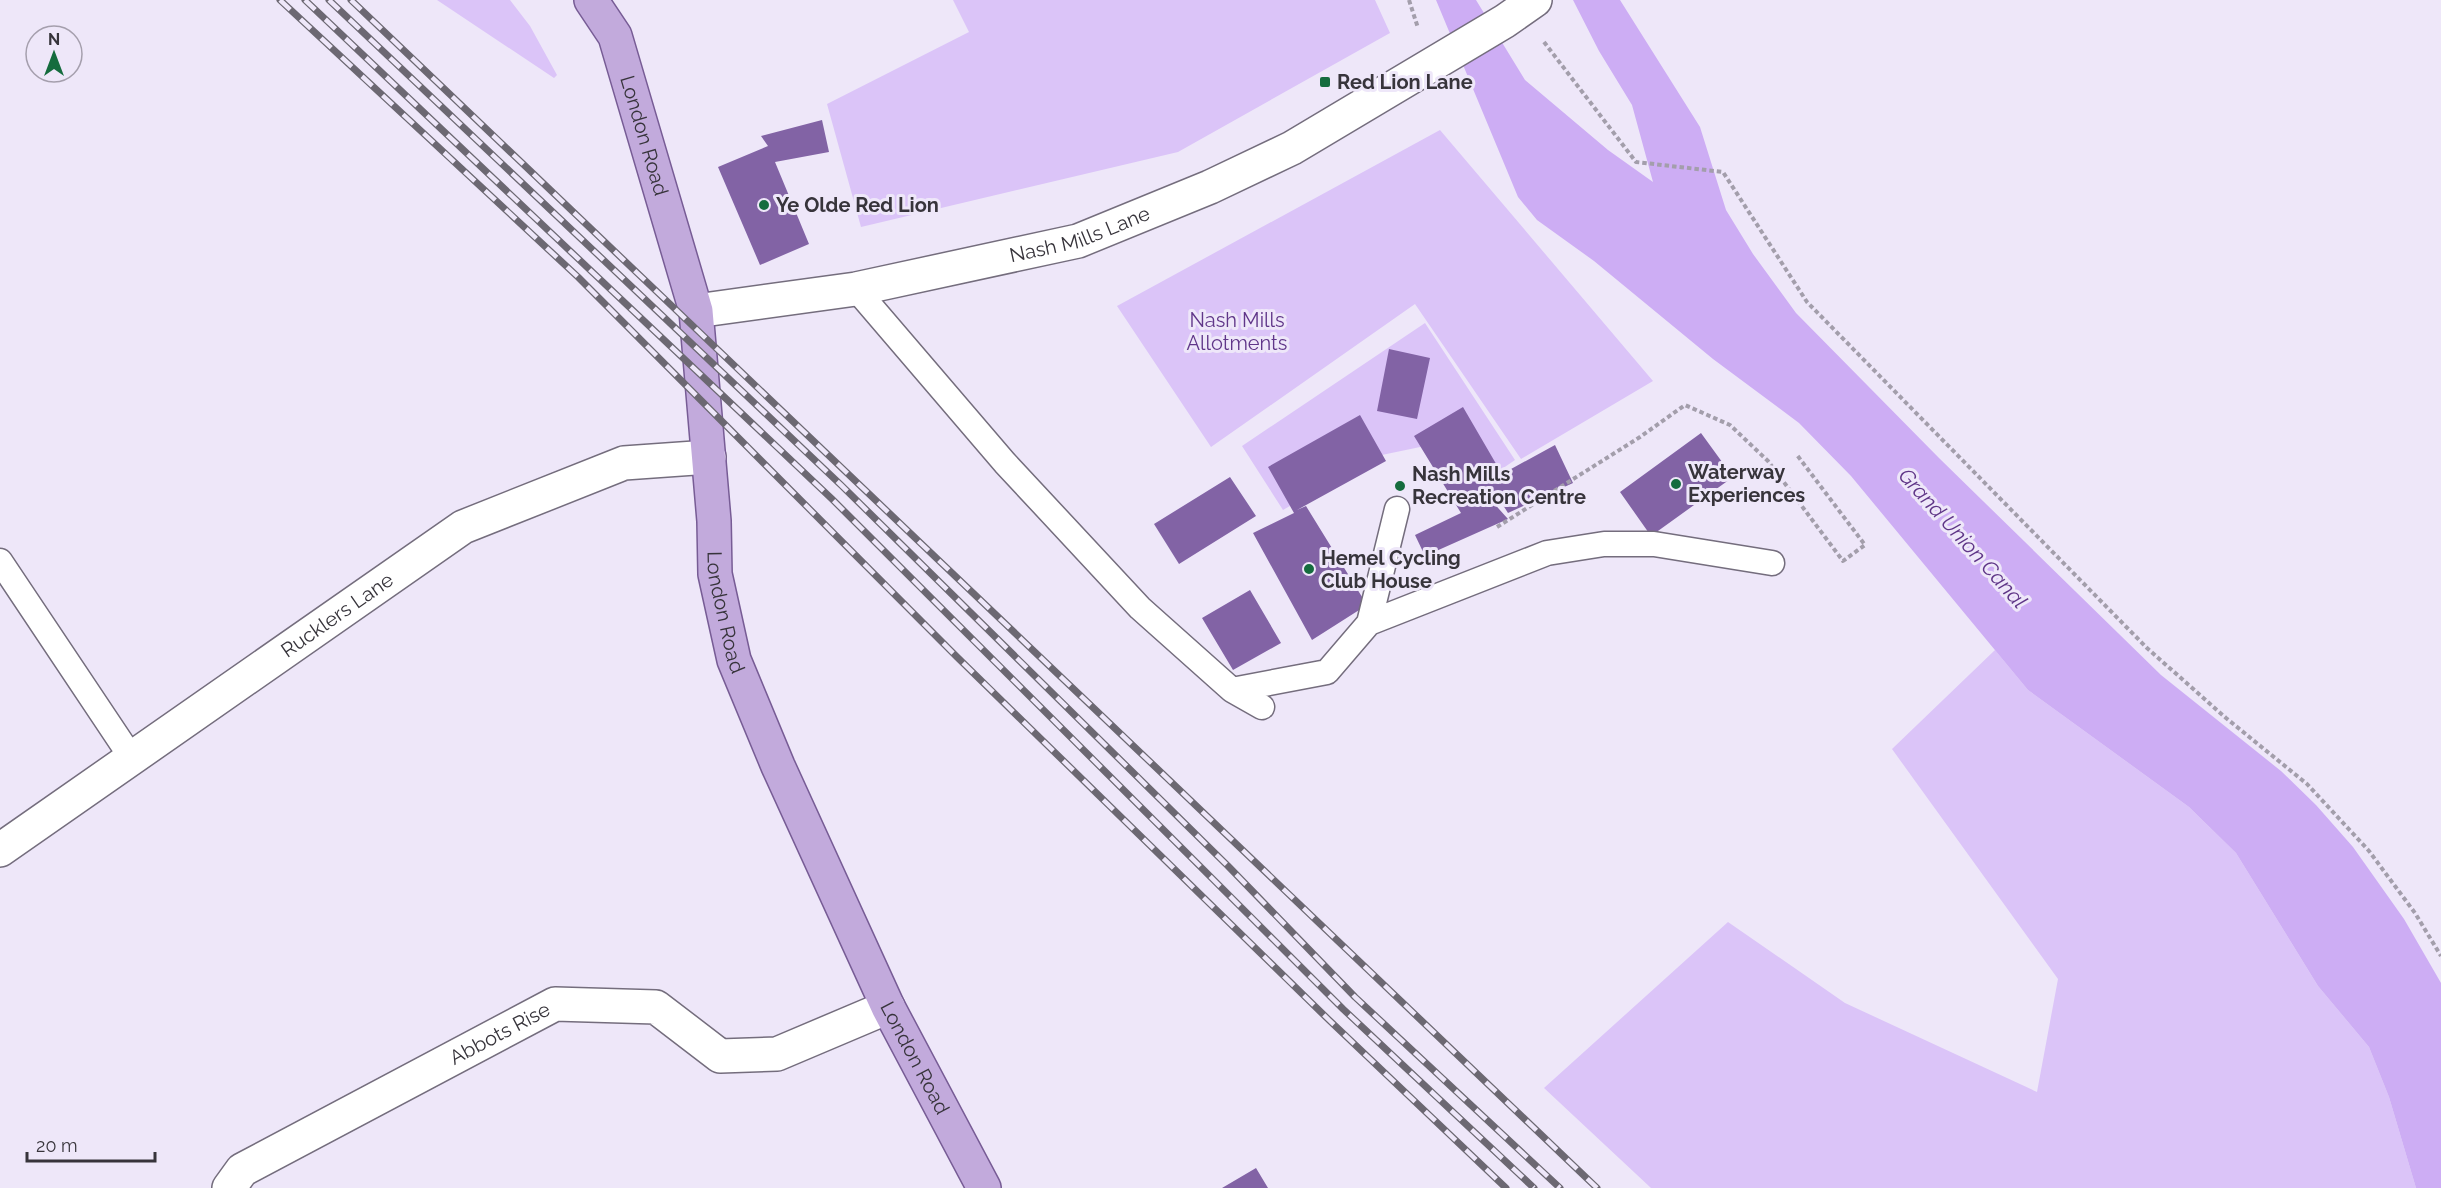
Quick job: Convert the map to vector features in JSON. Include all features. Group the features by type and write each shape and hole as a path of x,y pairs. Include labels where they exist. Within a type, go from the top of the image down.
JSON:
{"main road":[{"name":"London Road","path":"596,1 615,36 696,311 709,457 715,574 734,660 778,766 888,1007 984,1188"}],"street":[{"name":"Nash Mills Lane","path":"696,311 856,289 1078,242 1210,187 1292,148 1431,66 1520,10"},
{"name":"Rucklers Lane","path":"0,850 463,527 624,463 709,457"},
{"name":"Abbots Rise","path":"229,1188 242,1170 555,1004 656,1007 720,1056 777,1054 888,1007"}],"lane":[{"path":"856,289 1005,463 1140,608 1232,690 1262,707"},
{"path":"1232,690 1327,672 1369,623 1397,509"},
{"path":"1369,623 1547,554 1604,544 1654,544 1772,563"},
{"path":"0,561 131,757"}],"path":[{"path":"1520,10 1636,162 1723,172 1807,302 2147,648 2226,718 2307,784 2369,851 2415,913 2441,956"},
{"path":"1497,527 1640,437 1685,405 1730,424 1768,461 1844,561 1865,545 1797,455"}],"green space":[{"path":"437,0 510,0 530,26 557,75 554,78"},
{"path":"953,0 1375,0 1390,33 1178,152 861,227 827,104 969,32"},
{"name":"Nash Mills Allotments","path":"1440,130 1653,381 1521,459 1415,304 1211,447 1117,306"},
{"path":"1425,323 1515,460 1458,499 1425,446 1377,456 1283,510 1242,446"},
{"path":"1995,650 2028,690 2189,807 2236,853 2318,986 2369,1047 2389,1097 2416,1188 1651,1188 1544,1088 1728,922 1845,1003 2037,1092 2058,979 1892,749"}],"water":[{"name":"Grand Union Canal","path":"1436,0 1476,0 1525,80 1608,150 1653,182 1632,105 1599,51 1573,0 1620,0 1700,127 1726,210 1753,254 1796,313 1939,458 2161,675 2281,771 2316,805 2353,847 2404,919 2441,983 2441,1188 2416,1188 2389,1097 2369,1047 2318,986 2236,853 2189,807 2028,690 1851,476 1799,423 1713,359 1594,261 1537,220 1518,197"}],"building":[{"name":"Ye Olde Red Lion","path":"822,120 829,152 775,162 809,244 760,265 718,167 768,146 761,136"},
{"name":"Nash Mills Recreation Centre","path":"1389,349 1430,358 1417,419 1377,411"},
{"path":"1463,407 1502,474 1555,445 1573,483 1508,513 1496,494 1480,503 1490,499 1508,519 1425,556 1415,535 1461,513 1414,436"},
{"path":"1360,415 1386,461 1297,510 1306,506 1367,605 1312,640 1253,533 1294,513 1268,467"},
{"name":"Waterway Experiences","path":"1701,433 1733,477 1651,536 1620,492"},
{"path":"1230,477 1256,516 1179,564 1154,524"},
{"path":"1250,590 1281,643 1233,670 1202,618"},
{"path":"1256,1168 1268,1188 1222,1188"}],"railway":[{"path":"280,0 578,277 957,657 1329,1020 1506,1188"},
{"path":"305,0 832,499 1343,1009 1534,1188"},
{"path":"329,0 841,485 1228,866 1355,997 1560,1188"},
{"path":"351,0 1597,1188"}],"place":[{"name":"Red Lion Lane","path":"1325,82"},
{"name":"Ye Olde Red Lion","path":"764,205"},
{"name":"Waterway Experiences","path":"1676,484"},
{"name":"Nash Mills Recreation Centre","path":"1400,486"},
{"name":"Hemel Cycling Club House","path":"1309,569"}]}
